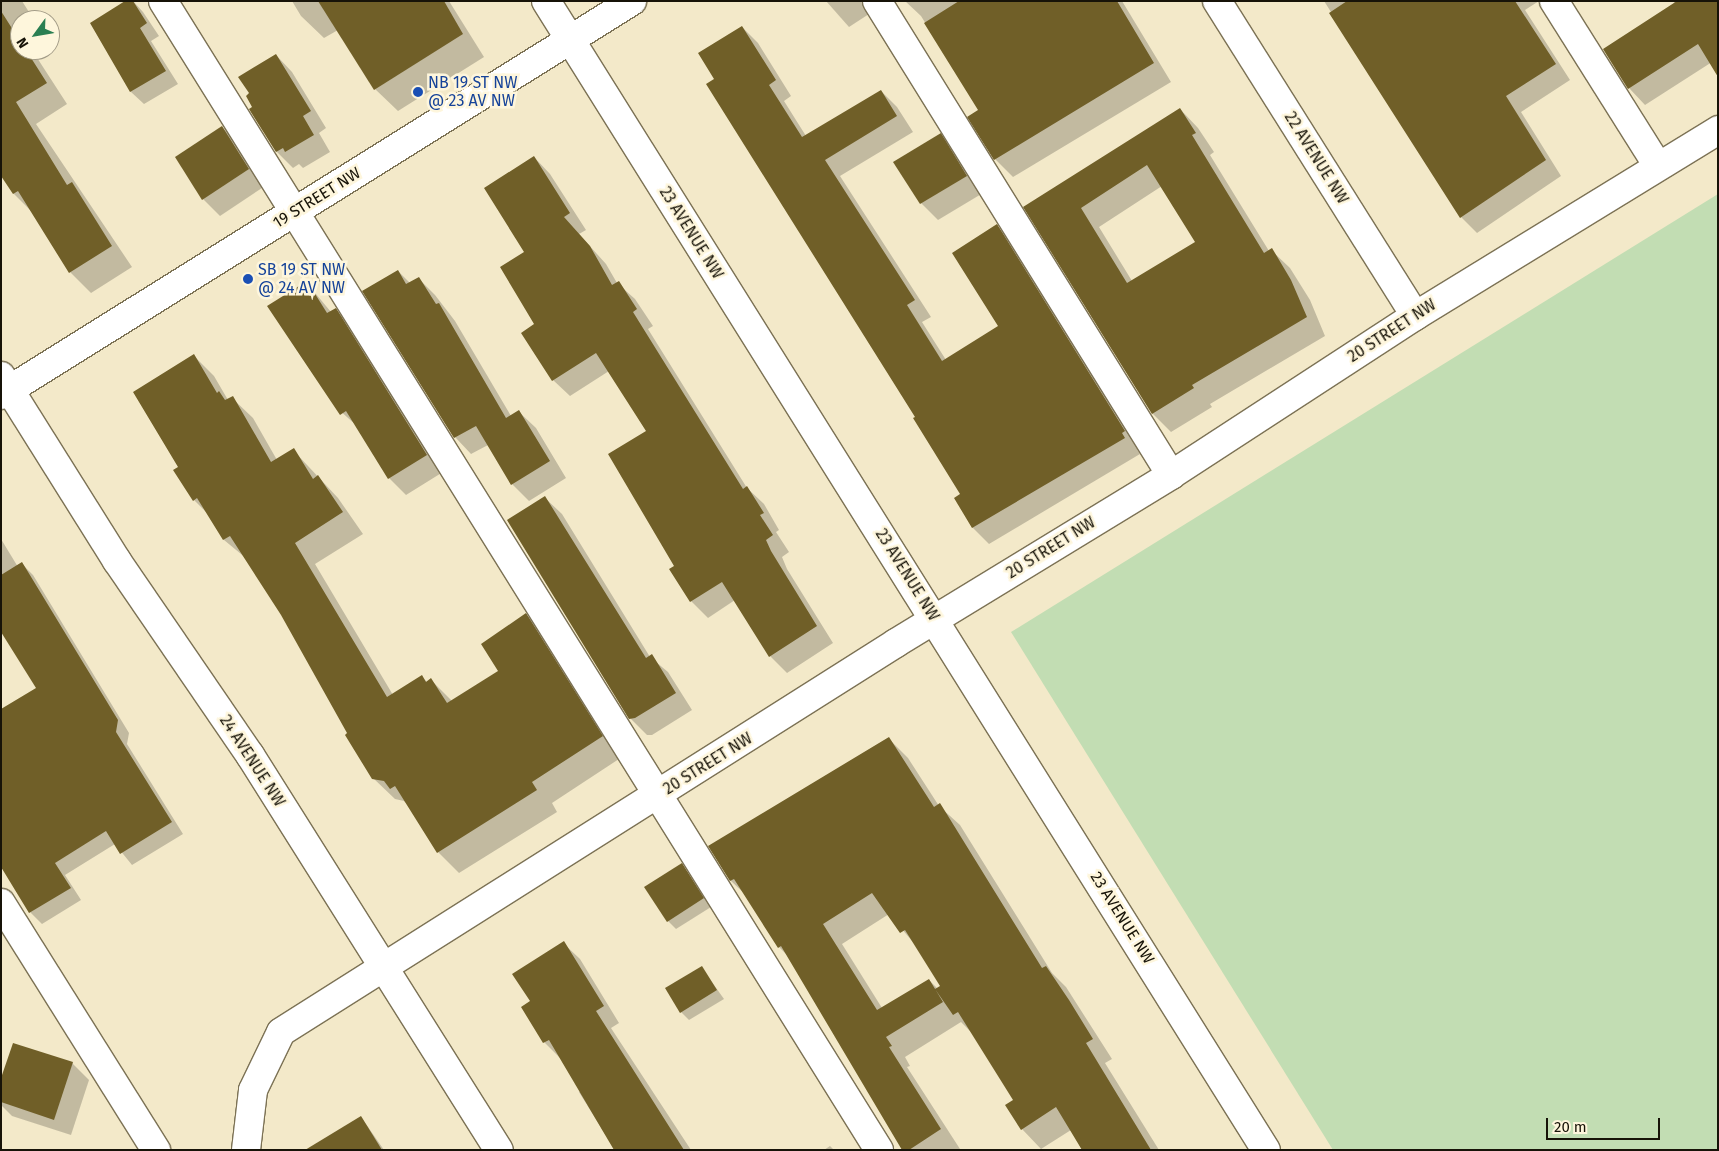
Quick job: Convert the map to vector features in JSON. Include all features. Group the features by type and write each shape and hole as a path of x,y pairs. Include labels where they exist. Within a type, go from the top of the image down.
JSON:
{"street":[{"path":"163,1 879,1150"},
{"name":"23 AVENUE NW","path":"546,1 1266,1150"},
{"name":"19 STREET NW","path":"4,387 294,212 632,1"},
{"path":"877,1 1171,475"},
{"name":"22 AVENUE NW","path":"1217,1 1415,316"},
{"path":"1554,1 1658,166"},
{"name":"20 STREET NW","path":"246,1150 253,1090 281,1032 935,620 1171,475 1415,316 1718,130"},
{"name":"24 AVENUE NW","path":"4,387 117,561 250,755 499,1150"},
{"path":"1,903 156,1150"}],"green space":[{"path":"1718,194 1718,1150 1333,1150 1011,632"}],"building":[{"path":"125,1 133,1 147,23 140,28 166,71 130,92 90,23"},
{"path":"318,1 444,1 463,34 374,90"},
{"path":"959,1 1117,1 1154,63 994,160 967,117 978,110 924,23"},
{"path":"1347,1 1515,1 1556,64 1506,96 1546,160 1460,218 1329,13"},
{"path":"1677,1 1718,1 1718,77 1698,44 1628,89 1603,49"},
{"path":"1,11 10,25 10,60 32,60 47,83 16,102 67,185 72,182 112,246 69,273 18,191 13,194 1,176"},
{"path":"742,26 776,80 769,85 802,137 881,90 897,116 825,160 915,300 907,305 942,361 998,326 952,253 997,224 1125,431 1122,433 1125,438 972,528 954,498 960,494 913,418 915,417 706,84 714,79 698,53"},
{"path":"276,54 311,111 303,116 314,135 285,152 283,148 276,152 249,109 252,107 246,96 249,93 238,77"},
{"path":"1180,108 1196,133 1192,135 1264,253 1272,248 1291,280 1307,317 1192,385 1194,388 1152,414 1023,207","holes":["1147,165 1195,242 1127,283 1081,208"]},
{"path":"222,126 249,169 202,200 175,157"},
{"path":"941,133 967,176 920,204 893,162"},
{"path":"534,156 570,213 564,217 590,246 612,285 619,281 637,309 633,312 743,489 747,486 764,513 760,515 773,535 766,540 771,551 817,626 769,657 722,582 690,602 669,569 674,566 608,454 646,431 596,353 552,381 521,333 534,324 500,267 524,252 484,188"},
{"path":"398,270 406,284 419,277 436,304 439,303 506,418 519,410 550,461 511,485 476,426 454,438 362,291"},
{"path":"307,281 327,313 336,308 427,455 388,479 346,411 340,415 267,306"},
{"path":"194,354 217,393 219,391 225,400 233,396 271,462 294,448 313,479 318,475 343,512 295,543 387,697 422,675 426,682 431,678 447,703 498,671 481,644 526,613 603,736 532,782 537,790 437,853 395,786 390,789 384,781 372,779 345,735 347,733 281,615 230,536 223,540 197,498 193,501 173,470 178,467 133,392"},
{"path":"545,496 646,658 652,654 676,693 635,718 629,719 507,520"},
{"path":"22,562 118,720 116,732 172,822 120,854 106,831 55,863 71,888 29,913 1,867 1,709 36,688 1,632 1,575"},
{"path":"889,737 934,807 940,803 1042,968 1046,966 1069,1000 1093,1039 1086,1043 1151,1150 1082,1150 1056,1107 1021,1130 1005,1105 1013,1100 958,1012 953,1015 936,990 943,1002 886,1037 892,1046 889,1047 941,1129 909,1150 902,1150 781,946 778,948 734,879 730,881 708,846","holes":["872,893 900,933 905,930 940,986 935,989 929,979 877,1010 823,924"]},
{"path":"682,863 704,898 667,922 644,887"},
{"path":"564,941 604,1006 596,1011 684,1150 614,1150 549,1040 543,1043 521,1007 530,1001 512,974"},
{"path":"702,966 717,990 680,1013 665,988"},
{"path":"13,1043 73,1062 54,1120 1,1102 1,1078"},
{"path":"361,1116 382,1150 305,1150"}],"place":[{"name":"NB 19 ST NW @ 23 AV NW","path":"418,92"},
{"name":"SB 19 ST NW @ 24 AV NW","path":"248,279"}]}
